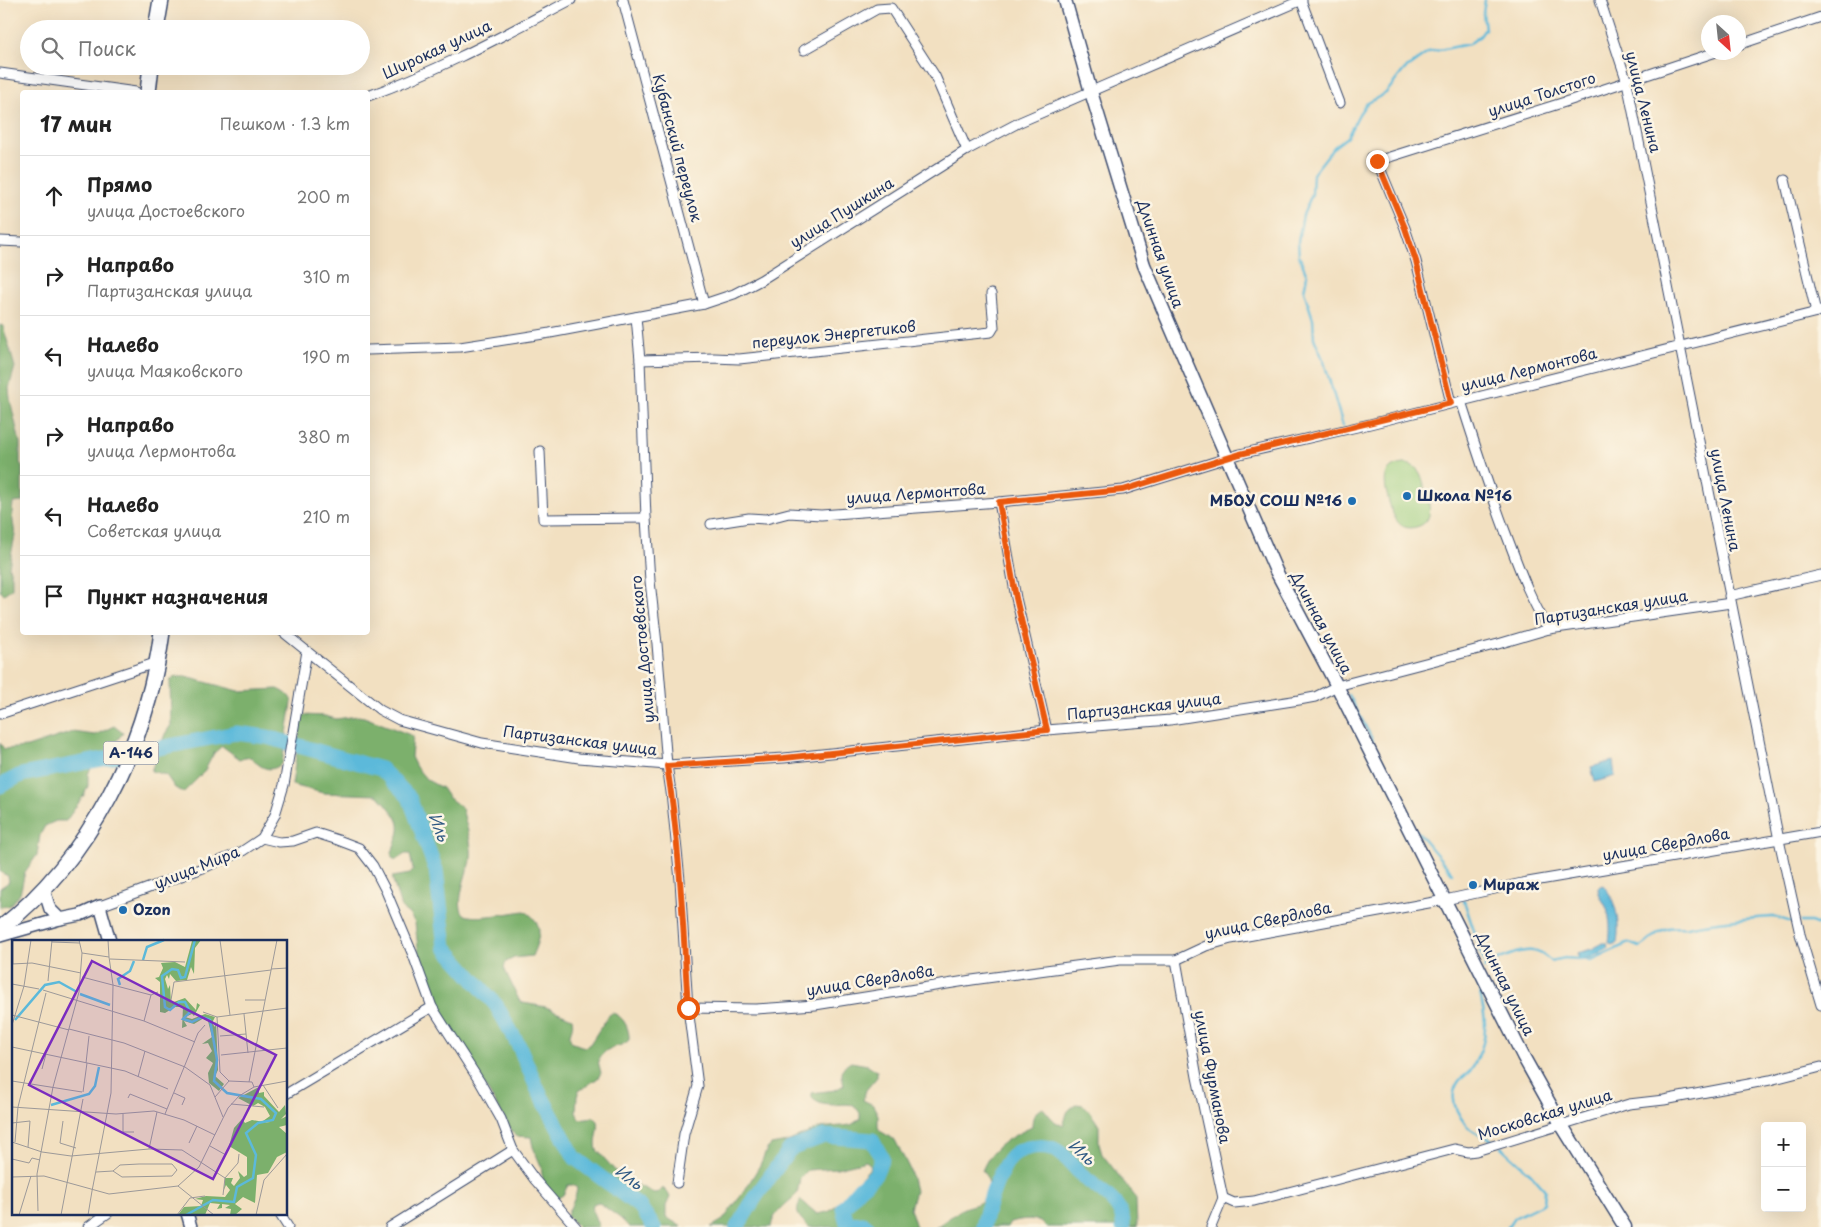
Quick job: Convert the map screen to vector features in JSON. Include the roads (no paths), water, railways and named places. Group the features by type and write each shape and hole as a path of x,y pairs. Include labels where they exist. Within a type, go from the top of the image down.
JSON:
{"highway":[{"path":"158,20 161,0"},
{"path":"148,90 150,75"},
{"name":"А-146","path":"0,929 44,890 68,862 96,820 129,758 154,680 162,635"}],"main road":[{"name":"Длинная улица","path":"1066,0 1091,92 1144,265 1276,571 1446,900 1523,1056 1561,1124 1625,1227"}],"street":[{"name":"Широкая улица","path":"370,95 400,84 468,53 571,0"},
{"name":"Кубанский переулок","path":"624,0 704,304"},
{"name":"улица Пушкина","path":"370,350 460,347 636,318 704,304 734,294 761,280 966,150 1020,122 1301,0"},
{"path":"1301,0 1340,103"},
{"name":"улица Ленина","path":"1600,0 1627,82 1779,840 1800,934 1821,1005"},
{"path":"804,50 877,9 891,8 935,76 966,150"},
{"path":"1746,42 1821,17"},
{"name":"улица Толстого","path":"1451,403 1416,261 1405,228 1374,159 1627,82 1701,57"},
{"path":"0,73 122,90"},
{"path":"1784,180 1818,311"},
{"path":"0,241 20,242"},
{"name":"переулок Энергетиков","path":"640,360 739,359 991,332 994,327 991,294"},
{"name":"улица Лермонтова","path":"711,524 748,518 766,519 789,514 821,515 999,502 1123,490 1226,458 1681,347 1818,311"},
{"name":"улица Достоевского","path":"636,318 640,360 650,581 667,766 680,880 688,1008 698,1086 684,1134 677,1183"},
{"path":"1461,401 1481,465 1518,568 1536,609 1549,629"},
{"path":"540,452 544,519 646,518"},
{"path":"999,502 1016,598 1047,730"},
{"name":"Партизанская улица","path":"287,635 380,710 399,720 482,743 579,758 667,766 784,758 1047,730 1170,720 1242,710 1315,697 1337,686 1549,629 1730,600 1821,574"},
{"name":"улица Мира","path":"0,936 80,915 216,863 241,852 262,838 275,815 284,785 307,651"},
{"path":"0,714 158,662"},
{"name":"улица Свердлова","path":"688,1008 756,1009 815,1005 972,980 1120,960 1176,960 1206,946 1231,939 1446,900 1522,883 1821,832"},
{"path":"262,838 280,842 293,841 316,834 359,848 373,866 386,891 413,955 432,1007 480,1082 501,1119 513,1150 535,1180 576,1227"},
{"path":"44,890 50,909 60,919"},
{"path":"100,906 110,940"},
{"name":"улица Фурманова","path":"1176,960 1197,1077 1223,1198"},
{"path":"288,1093 432,1007"},
{"name":"Московская улица","path":"1223,1198 1234,1203 1254,1201 1454,1149 1468,1152 1487,1148 1629,1104 1664,1100 1770,1080 1821,1067"},
{"path":"390,1227 513,1150"},
{"path":"1211,1227 1223,1198"},
{"path":"88,1227 107,1214"},
{"path":"187,1214 191,1227"},
{"path":"280,1214 288,1227"}],"water":[{"path":"1613,761 1615,776 1595,782 1591,767"},
{"path":"1603,885 1612,898 1618,920 1617,943 1611,945 1609,942 1608,913 1598,890 1598,887"},
{"path":"1607,943 1608,948 1590,958 1579,959 1577,953 1592,949"}],"waterway":[{"path":"1343,426 1324,362 1314,338 1313,319 1304,291 1307,275 1299,256 1298,242 1303,215 1312,194 1313,174 1334,147 1347,137 1366,104 1386,93 1404,70 1429,52 1469,44 1480,36 1485,29 1483,13 1485,0"},
{"path":"1349,695 1373,741"},
{"name":"Иль","path":"0,786 21,775 236,733 267,737 381,769 409,797 436,870 445,947 496,1005 519,1046 538,1090 575,1158 640,1207 654,1227"},
{"path":"1375,746 1387,772"},
{"path":"1416,830 1452,873"},
{"path":"1464,901 1486,967"},
{"path":"1484,968 1502,958 1524,951 1539,953 1551,961 1565,958 1591,960 1629,943 1640,947 1658,932 1671,928 1773,917 1795,922"},
{"path":"1801,922 1811,922 1821,926"},
{"path":"1477,978 1485,1018 1485,1035 1476,1061 1470,1071 1459,1081 1454,1098 1457,1110 1467,1126 1496,1143"},
{"name":"Иль","path":"737,1227 756,1196 790,1149 824,1136 872,1140 882,1158 875,1175 859,1189 843,1208 847,1223 864,1224 868,1227"},
{"name":"Иль","path":"983,1227 993,1192 1000,1174 1009,1159 1017,1152 1040,1146 1051,1148 1061,1153 1081,1174 1110,1199 1120,1211 1123,1227"},
{"path":"1501,1147 1531,1174 1545,1190 1544,1203 1514,1218 1508,1227"}],"place":[{"name":"Школа №16","path":"1407,496"},
{"name":"МБОУ СОШ №16","path":"1352,501"},
{"name":"Мираж","path":"1473,885"},
{"name":"Ozon","path":"123,910"}]}
